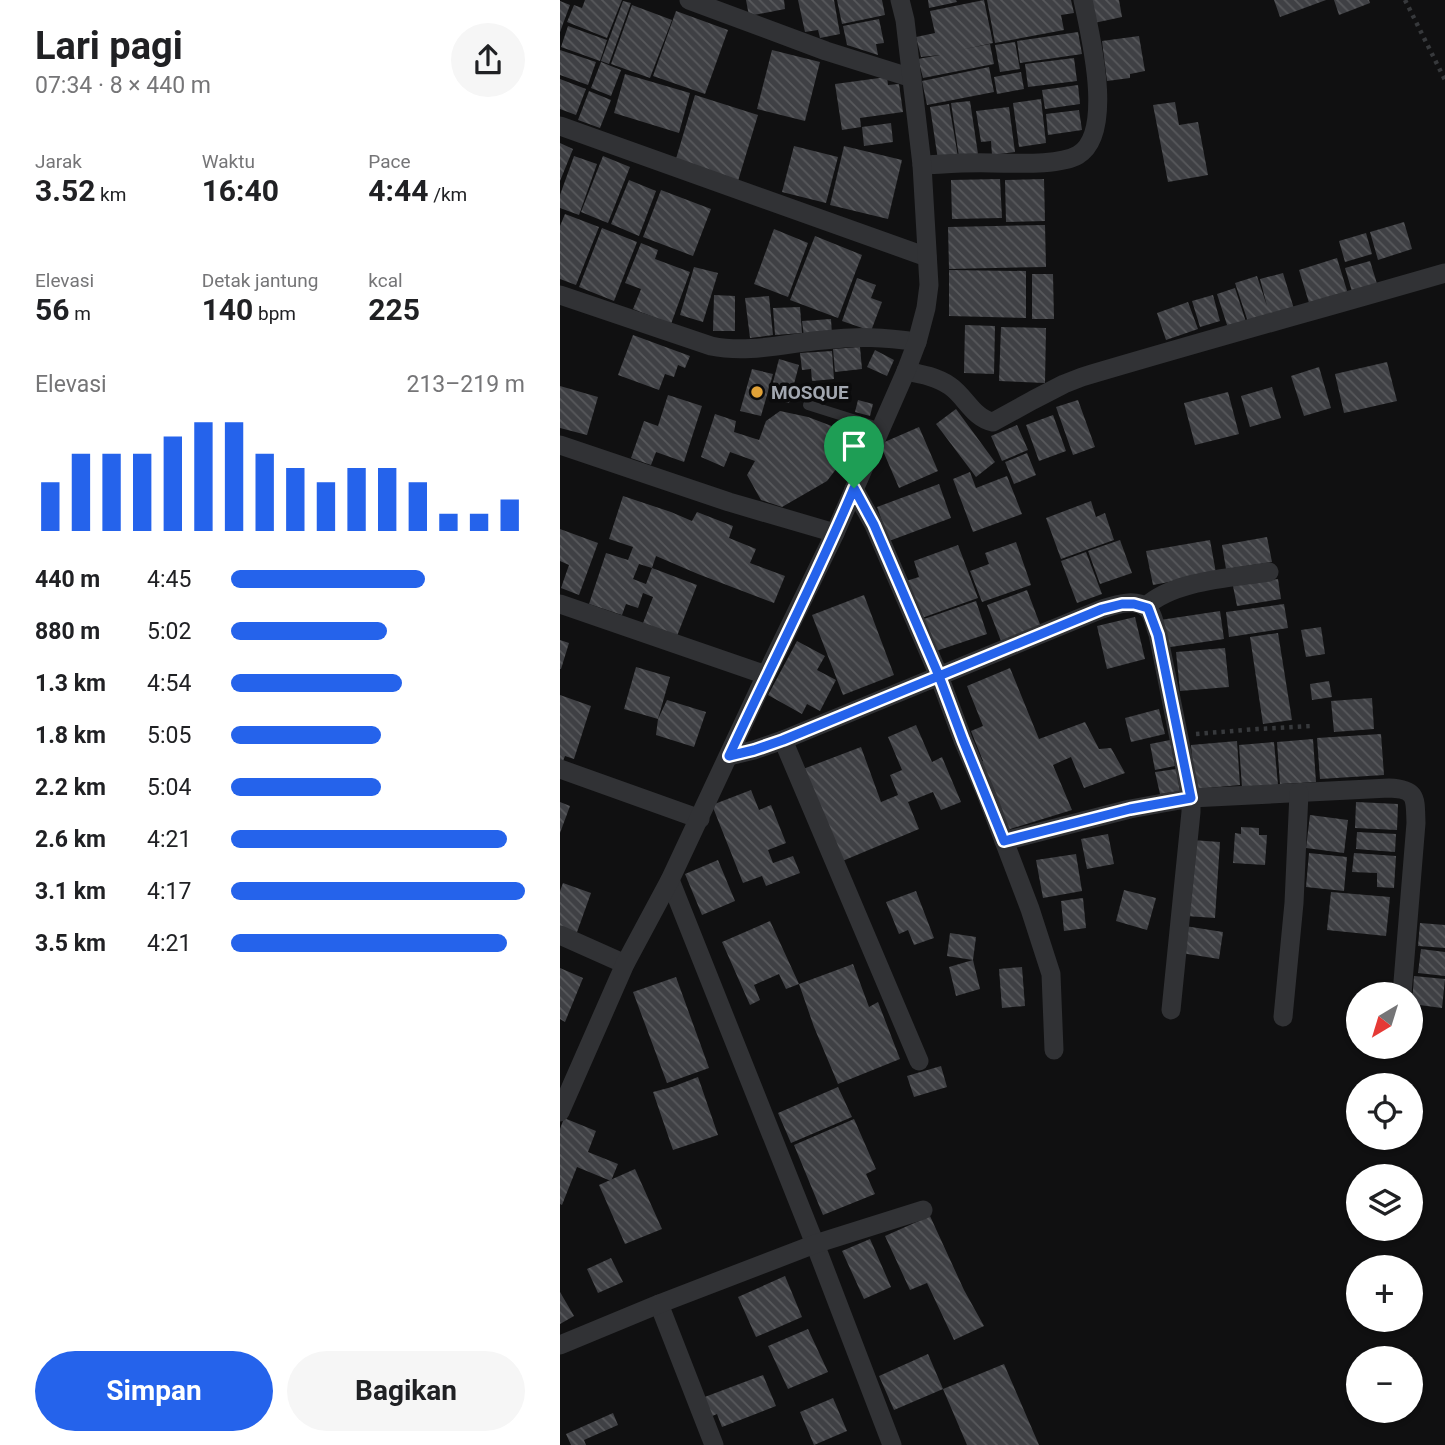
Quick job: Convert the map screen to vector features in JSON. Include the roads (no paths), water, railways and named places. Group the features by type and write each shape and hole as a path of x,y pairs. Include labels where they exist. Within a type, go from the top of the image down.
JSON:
{"street":[{"path":"560,1112 625,964 700,819 835,533 917,342 929,285 922,164 900,0"},
{"path":"922,164 1022,165 1066,159 1078,155 1084,149 1093,134 1098,102 1094,54 1083,0"},
{"path":"694,1 826,51 912,78"},
{"path":"560,126 926,257"},
{"path":"906,371 932,377 947,384 979,415 993,422 1082,377 1445,273"},
{"path":"560,295 725,349 760,349 859,337 884,337 917,342"},
{"path":"560,444 729,502 835,533"},
{"path":"854,488 874,525 939,676 1030,909 1051,974 1054,1049"},
{"path":"1145,607 1159,596 1183,586 1269,572"},
{"path":"560,604 766,675"},
{"path":"729,756 783,740 1102,609 1122,604 1145,607 1150,611 1158,635 1191,798 1171,1010"},
{"path":"783,740 919,1061"},
{"path":"560,769 700,819"},
{"path":"1004,841 1130,809 1191,798 1400,789 1411,793 1415,798 1416,823 1403,982"},
{"path":"1283,1017 1294,903 1299,793"},
{"path":"670,880 892,1445"},
{"path":"560,935 625,964"},
{"path":"560,1345 815,1244 923,1210"},
{"path":"659,1304 714,1445"}],"lane":[{"path":"808,405 881,428"}],"place":[{"name":"MOSQUE","path":"757,392"}]}
